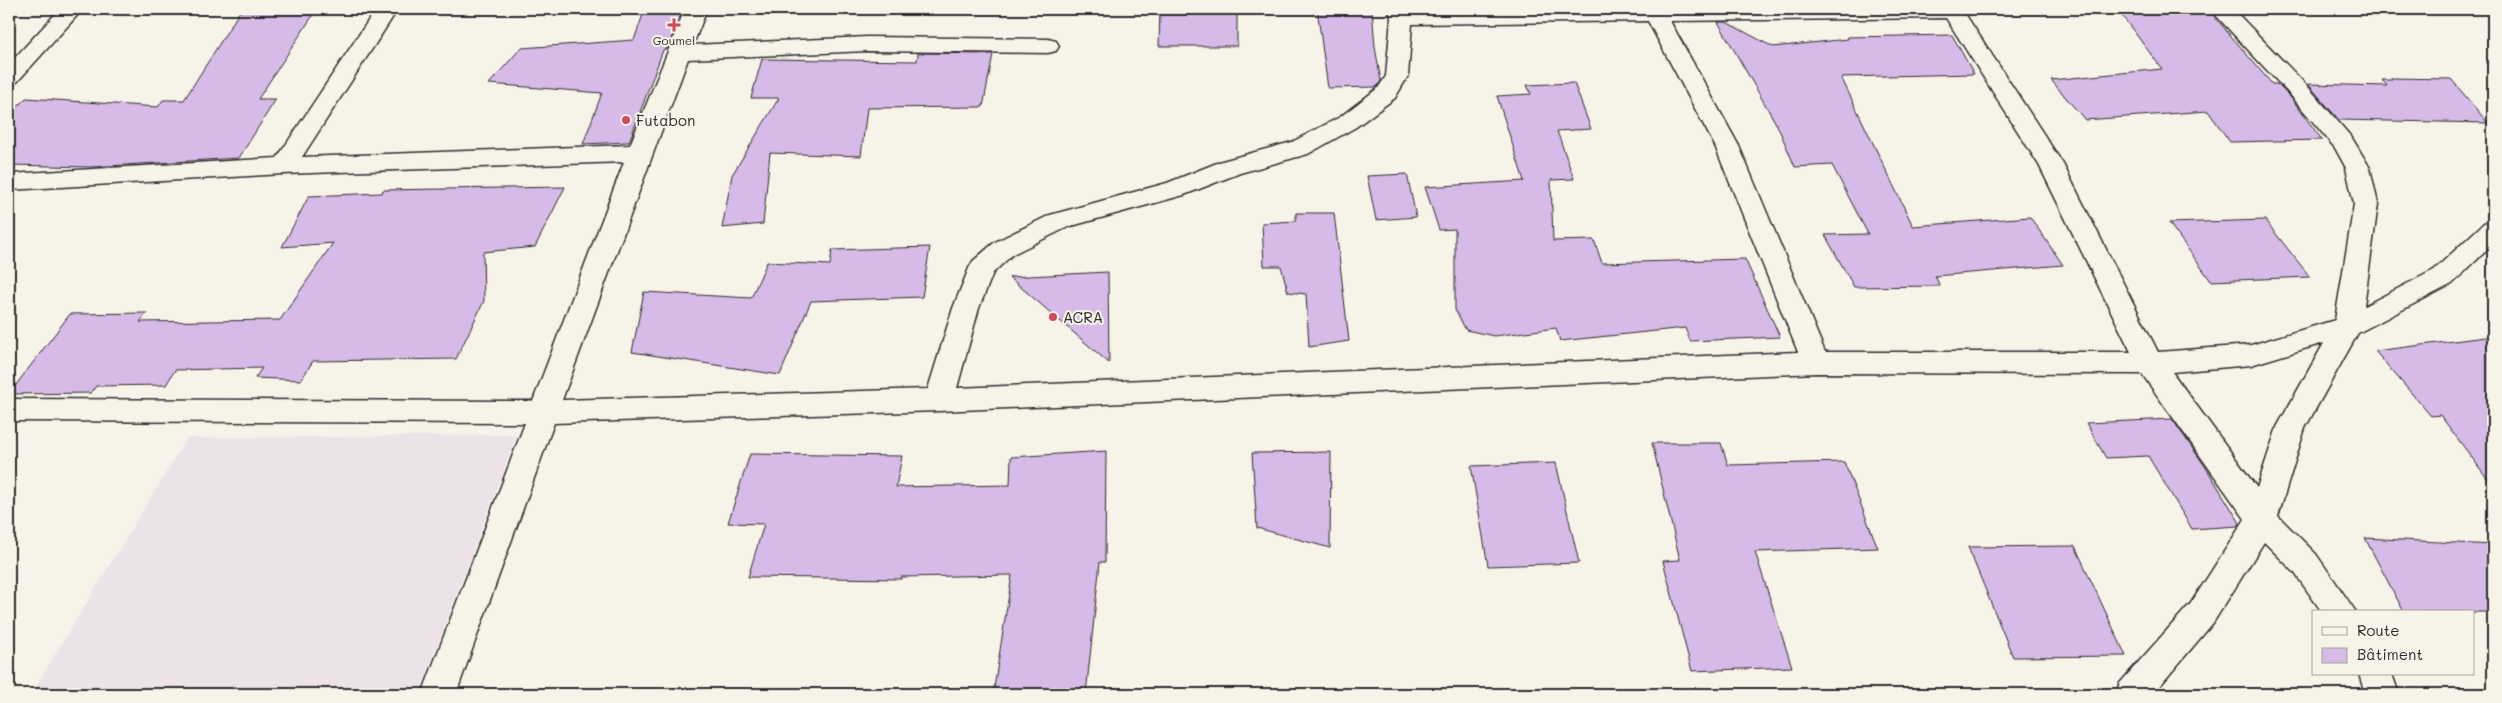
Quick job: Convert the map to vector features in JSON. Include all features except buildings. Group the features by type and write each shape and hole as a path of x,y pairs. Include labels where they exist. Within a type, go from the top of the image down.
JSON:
{"street":[{"path":"9,77 72,9"},
{"path":"284,166 387,9"},
{"path":"438,694 639,153 696,9"},
{"path":"2132,694 2202,612 2262,519 2291,427 2348,326 2366,204 2358,168 2344,144 2301,93 2221,9"},
{"path":"938,400 966,308 982,268 1004,248 1059,221 1175,189 1232,167 1300,148 1348,122 1387,93 1396,76 1401,13 1655,14 1952,10 2051,164 2150,363 2262,519 2305,563 2339,610"},
{"path":"1655,14 1727,146 1816,362"},
{"path":"680,52 867,44 1048,46"},
{"path":"9,182 284,166 639,153"},
{"path":"9,410 542,412 938,400 1816,362 2150,363 2251,354 2348,326 2443,277 2493,230"},
{"path":"2376,676 2382,694"}],"shaded area":[{"path":"517,435 419,694 31,694 187,438"}],"place":[{"name":"Goumel","path":"674,25"},
{"name":"Futabon","path":"626,120"},
{"name":"ACRA","path":"1053,317"}]}
